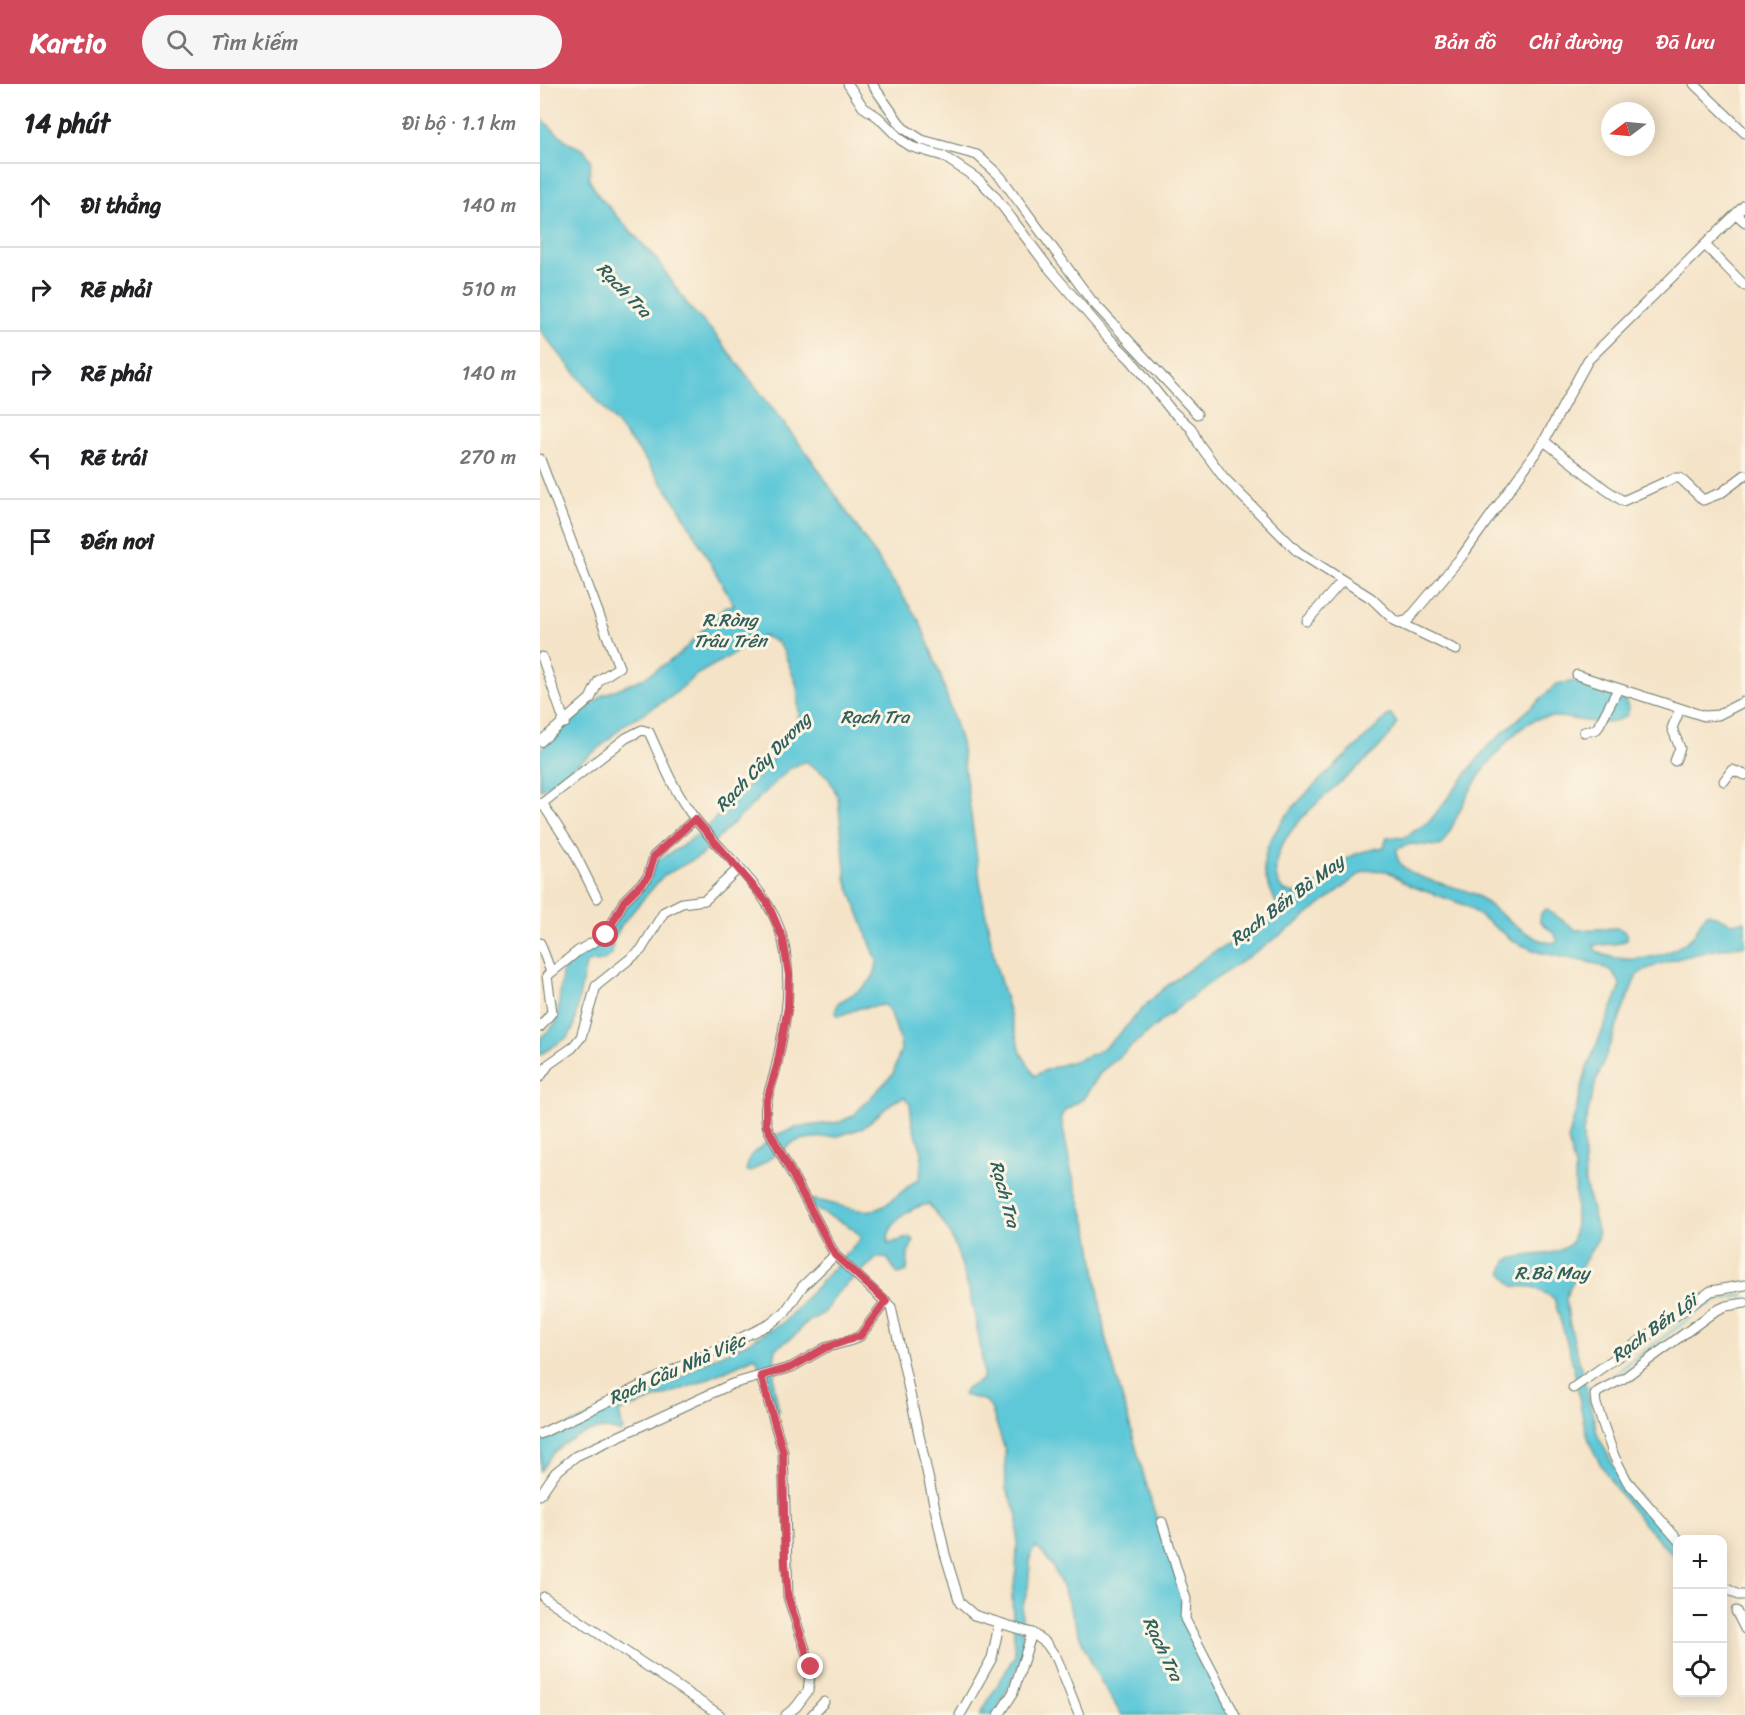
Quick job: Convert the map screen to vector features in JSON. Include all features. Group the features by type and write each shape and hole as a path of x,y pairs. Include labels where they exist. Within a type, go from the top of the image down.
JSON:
{"street":[{"path":"848,84 863,107 878,117 901,140 912,147 944,156 979,180 1107,336 1131,360 1171,410 1191,428 1199,444 1224,478 1298,552 1371,598 1394,620 1456,650"},
{"path":"872,84 903,128 922,140 977,155 1000,176 1091,300 1197,414"},
{"path":"1694,84 1745,133"},
{"path":"1401,622 1408,620 1438,585 1544,441 1588,360 1745,204"},
{"path":"1736,213 1745,222"},
{"path":"1705,244 1745,286"},
{"path":"1544,441 1623,501 1674,478 1680,478 1698,498 1703,500 1721,493 1745,475"},
{"path":"540,459 619,667 599,680 590,699 540,742"},
{"path":"540,487 549,482"},
{"path":"1307,621 1342,581"},
{"path":"542,657 564,723"},
{"path":"1577,675 1617,691 1704,716 1718,715 1745,701"},
{"path":"1584,732 1597,729 1617,691"},
{"path":"1675,761 1680,748 1672,728 1680,709"},
{"path":"597,898 573,850 541,804 626,738 642,730 649,732 675,789 697,821 767,902 783,939 789,975 788,1007 777,1066 766,1103 768,1129 836,1256 872,1287 886,1301 893,1313 956,1596 967,1611 1003,1626 1029,1632 1046,1643 1057,1659 1079,1715"},
{"path":"1724,781 1732,770 1745,775"},
{"path":"540,1027 552,1012 552,999 547,984 551,972 578,951 606,935 624,901 648,877 654,856 697,821"},
{"path":"540,1077 549,1064 572,1048 581,1037 596,986 641,950 664,912 682,903 705,900 738,869"},
{"path":"540,943 551,972"},
{"path":"540,1434 770,1324 785,1312 802,1287 836,1256"},
{"path":"1574,1387 1711,1292 1745,1285"},
{"path":"540,1495 555,1473 576,1456 732,1384 800,1364 825,1348 860,1336 886,1301"},
{"path":"1673,1535 1627,1481 1614,1456 1595,1395 1624,1378 1715,1311 1725,1306 1745,1303"},
{"path":"762,1376 783,1452 788,1597 811,1667 808,1691 796,1707 786,1715"},
{"path":"1162,1522 1185,1599 1185,1619 1235,1715"},
{"path":"1727,1589 1738,1595 1745,1595"},
{"path":"544,1597 720,1715"},
{"path":"1736,1611 1745,1629"},
{"path":"960,1715 992,1658 1003,1626"},
{"path":"999,1715 1013,1693 1029,1632"},
{"path":"812,1715 824,1702"}],"water":[{"name":"Rạch Tra","path":"540,118 569,143 584,150 591,160 589,179 598,195 657,260 690,308 714,333 812,460 920,622 940,674 961,743 982,895 995,962 1021,1053 1035,1076 1102,1049 1172,982 1209,955 1265,926 1272,919 1278,911 1264,870 1269,844 1280,825 1314,785 1386,717 1391,714 1397,723 1386,740 1302,818 1285,840 1276,861 1278,882 1285,891 1305,894 1347,859 1368,850 1384,847 1387,837 1404,838 1430,821 1487,747 1557,684 1577,681 1625,701 1629,708 1627,715 1617,720 1595,722 1548,717 1527,724 1506,743 1486,768 1440,846 1410,844 1397,849 1398,859 1404,868 1428,880 1476,895 1516,926 1540,940 1550,943 1558,941 1540,921 1541,913 1546,909 1576,930 1618,928 1627,933 1627,940 1616,944 1594,945 1596,951 1607,956 1644,958 1669,951 1690,939 1703,918 1709,913 1731,923 1745,921 1745,946 1705,952 1671,961 1636,976 1596,1081 1583,1132 1585,1183 1598,1234 1597,1240 1568,1290 1566,1299 1569,1321 1598,1436 1616,1470 1673,1538 1673,1555 1630,1508 1610,1480 1593,1450 1581,1410 1572,1360 1554,1298 1533,1287 1513,1286 1502,1272 1506,1261 1522,1256 1558,1251 1572,1242 1576,1224 1575,1168 1568,1140 1587,1068 1620,984 1614,973 1597,964 1538,952 1515,942 1465,905 1411,886 1387,871 1369,870 1361,873 1295,925 1207,985 1101,1072 1083,1099 1065,1110 1061,1117 1071,1171 1090,1235 1105,1336 1152,1505 1184,1597 1185,1623 1233,1715 1122,1715 1092,1664 1059,1579 1052,1566 1036,1547 1031,1552 1028,1588 1022,1609 1023,1656 995,1715 980,1715 1015,1655 1012,1597 1016,1573 1018,1515 1006,1489 1005,1450 991,1408 986,1401 963,1395 966,1389 983,1379 980,1345 961,1263 946,1226 929,1204 907,1212 895,1223 888,1236 888,1244 910,1237 914,1240 908,1254 907,1271 898,1274 887,1258 877,1258 837,1293 825,1312 803,1325 798,1333 775,1349 774,1386 779,1411 775,1411 764,1376 759,1370 755,1357 696,1384 619,1412 623,1430 620,1433 604,1429 576,1437 554,1452 540,1471 542,1437 680,1378 699,1365 749,1342 784,1322 861,1238 857,1232 845,1224 811,1206 811,1200 865,1211 882,1207 920,1178 922,1152 912,1123 910,1103 904,1097 893,1102 863,1128 838,1136 794,1142 750,1172 746,1170 750,1157 773,1136 798,1127 840,1122 853,1116 893,1074 901,1049 890,1011 884,1005 860,1008 838,1016 835,1013 838,1003 869,982 876,969 877,961 846,879 838,797 828,777 805,761 789,769 700,856 663,876 622,924 613,941 612,954 602,961 586,963 573,1029 568,1037 540,1055 540,1039 557,1022 562,974 570,960 589,949 626,904 639,893 656,861 679,848 707,827 765,768 793,731 799,715 797,686 784,652 777,642 764,636 696,675 671,697 625,724 598,749 540,790 540,749 603,695 644,678 680,654 725,607 734,605 678,506 642,455 540,330"}],"waterway":[{"name":"Rạch Bến Lội","path":"1584,1390 1608,1379 1704,1307 1721,1299 1745,1295"}],"route":[{"path":"606,935 624,901 648,877 654,856 695,819 767,902 783,939 789,975 788,1007 777,1066 766,1103 766,1125 835,1255 886,1301 860,1336 825,1348 800,1364 761,1376 783,1452 788,1597 811,1667"}],"water label":[{"name":"R.Ròng Trâu Trên","path":"730,630"},
{"name":"Rạch Cây Dương","path":"763,762"},
{"name":"Rạch Bến Bà May","path":"1287,900"},
{"name":"R.Bà May","path":"1552,1273"},
{"name":"Rạch Cầu Nhà Việc","path":"677,1369"}]}
